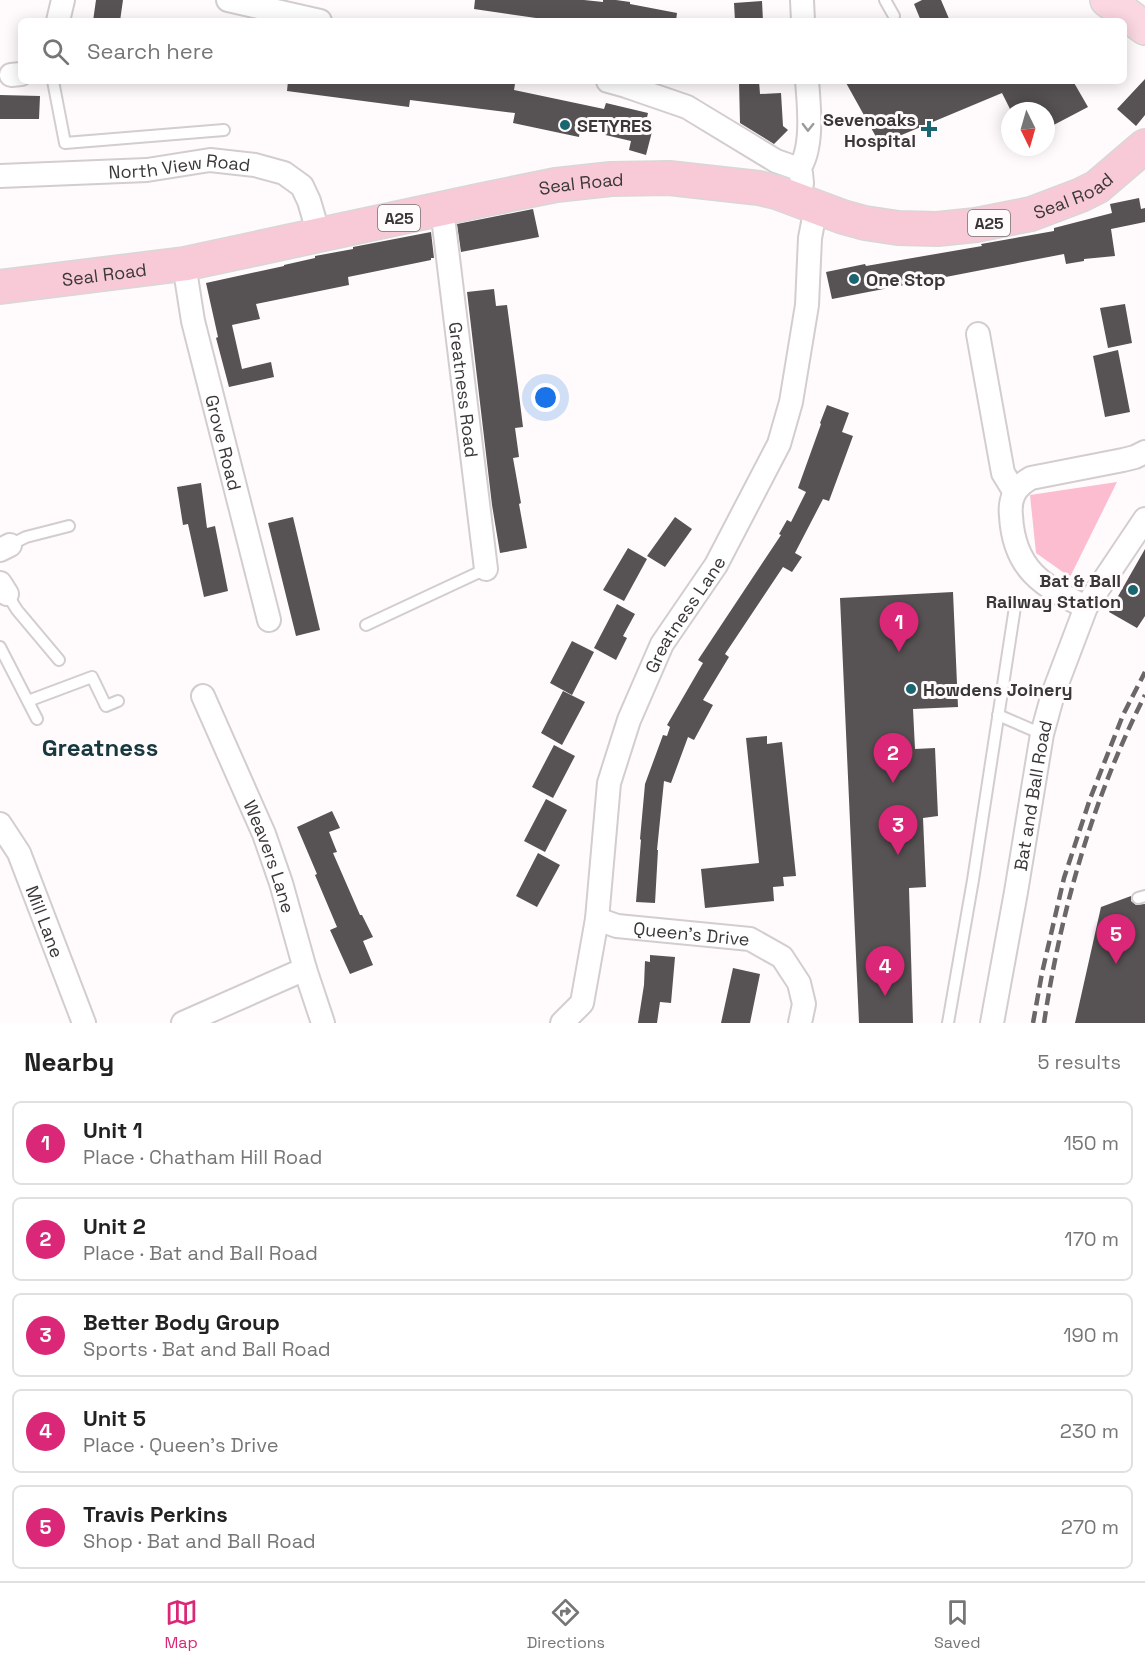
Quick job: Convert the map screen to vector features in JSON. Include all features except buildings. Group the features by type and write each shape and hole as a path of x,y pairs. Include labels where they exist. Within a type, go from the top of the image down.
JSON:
{"highway":[{"name":"Seal Road","path":"0,287 184,264 556,185 588,181 638,178 694,180 776,192 804,193 865,223 898,228 954,228 996,222 1038,212 1081,195 1097,186 1145,146"}],"main road":[{"path":"1117,3 1145,28"}],"street":[{"path":"59,18 63,0"},
{"path":"228,0 307,18"},
{"path":"802,0 803,18"},
{"path":"619,84 687,107 776,161 790,165 804,193"},
{"name":"Greatness Lane","path":"562,1023 582,1002 597,918 609,783 629,720 662,644 716,565 779,444 791,402 807,305 810,237 804,193 804,162 808,129 807,84"},
{"name":"North View Road","path":"0,177 147,170 210,160 255,165 284,173 302,186 319,235"},
{"name":"Greatness Road","path":"442,209 486,569"},
{"name":"Grove Road","path":"184,264 194,321 269,620"},
{"path":"978,334 1003,472 1014,491"},
{"path":"1086,607 1046,584 1031,571 1021,558 1016,548 1011,521 1011,501 1014,491 1034,477 1123,460 1145,452"},
{"name":"Bat and Ball Road","path":"992,1023 1042,734 1053,694 1086,607 1145,519"},
{"name":"Weavers Lane","path":"203,696 264,834 323,1023"},
{"name":"Mill Lane","path":"0,824 19,853 84,1023"},
{"name":"Queen's Drive","path":"597,918 617,926 750,939 782,957 799,982 804,1004 800,1023"},
{"path":"183,1023 305,969"}],"lane":[{"path":"885,0 894,16"},
{"path":"54,84 65,143 224,130"},
{"path":"5,547 26,537 69,526"},
{"path":"366,624 486,569"},
{"path":"3,589 59,660"},
{"path":"948,1023 1016,607"},
{"path":"0,647 37,719"},
{"path":"28,701 92,677 106,706 118,701"},
{"path":"998,715 1042,734"}],"shaded area":[{"path":"1117,482 1070,577 1036,553 1030,495"}],"railway":[{"path":"1033,1023 1064,878 1090,799 1123,715 1145,672"},
{"path":"1044,1023 1060,938 1081,855 1110,774 1145,695"}],"place":[{"name":"SETYRES","path":"565,125"},
{"name":"Sevenoaks Hospital","path":"929,129"},
{"name":"One Stop","path":"854,279"},
{"name":"Bat & Ball Railway Station","path":"1133,590"},
{"name":"Unit 1","path":"899,652"},
{"name":"Howdens Joinery","path":"911,689"},
{"name":"Unit 2","path":"893,783"},
{"name":"Better Body Group","path":"898,855"},
{"name":"Travis Perkins","path":"1116,964"},
{"name":"Unit 5","path":"885,996"}],"district":[{"name":"Greatness","path":"100,747"}]}
